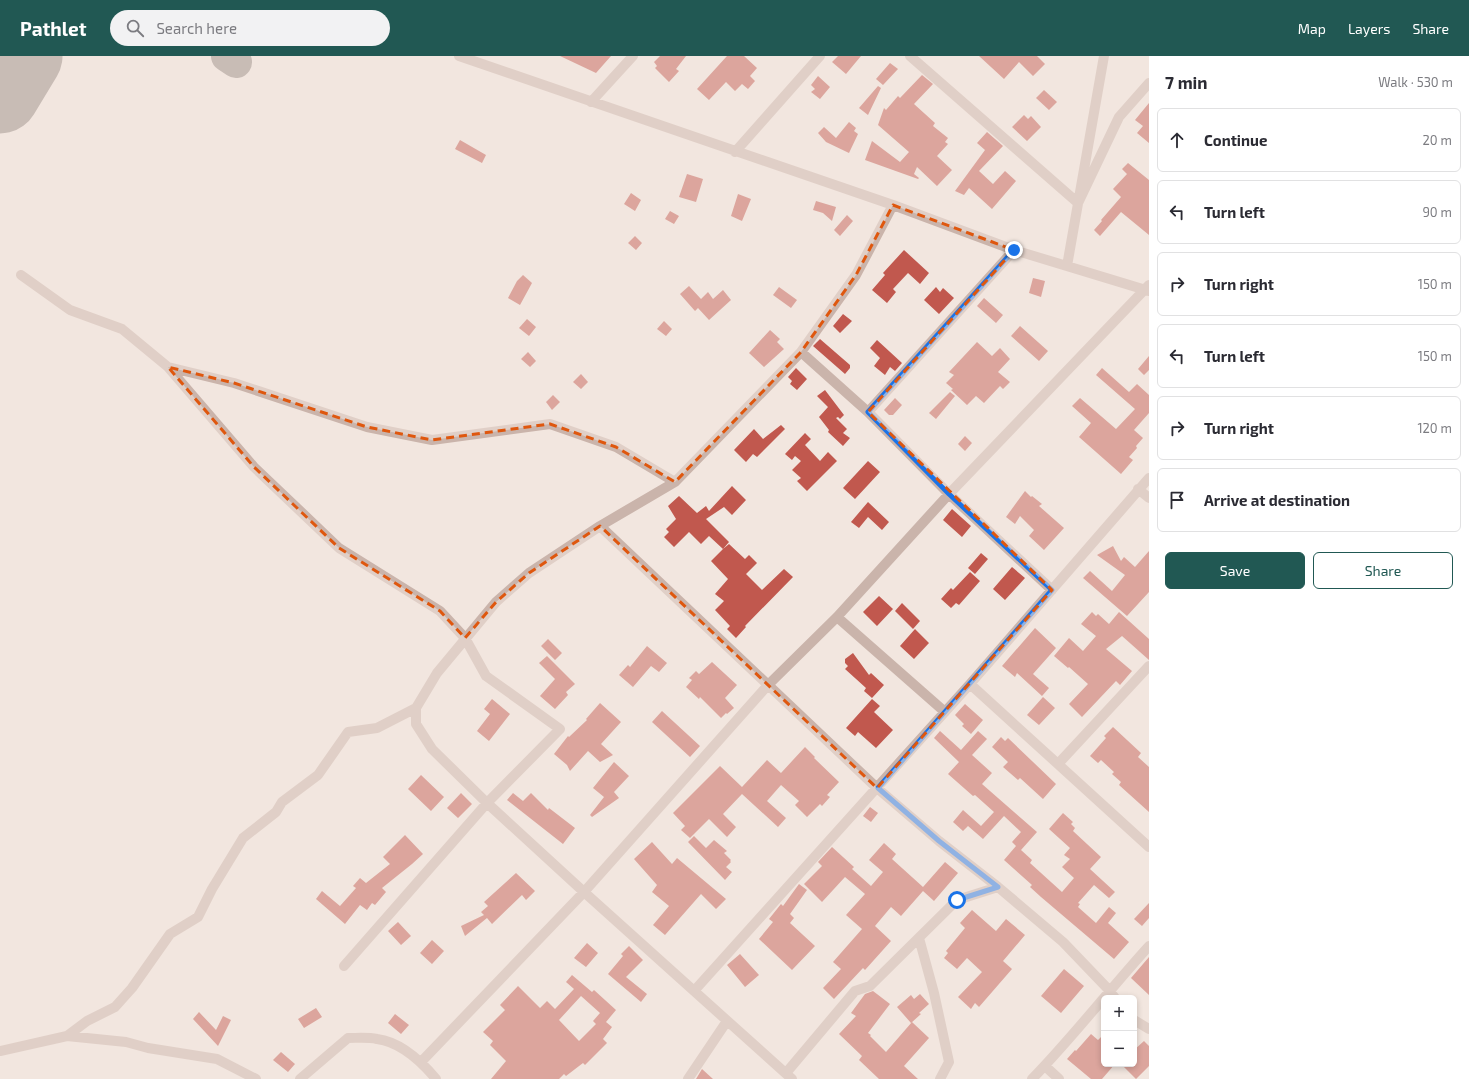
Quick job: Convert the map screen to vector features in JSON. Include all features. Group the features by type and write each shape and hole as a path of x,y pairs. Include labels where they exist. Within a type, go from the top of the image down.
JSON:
{"street":[{"path":"421,1062 584,892 768,685 837,617 949,494 1148,290 1014,250 893,205 459,56"},
{"path":"591,102 633,56"},
{"path":"735,152 820,56"},
{"path":"910,56 1078,204"},
{"path":"1067,266 1104,56"},
{"path":"1078,204 1119,117 1149,82"},
{"path":"893,205 856,275 801,352 675,482 600,526 529,573 496,602 437,673 416,708 416,724 432,749 487,803 789,1076 855,991 870,986 957,900 998,887"},
{"path":"868,412 1014,250"},
{"path":"21,275 70,310 122,329 168,367 254,467 339,548 440,611 465,638 486,676 560,729 487,803 344,966"},
{"path":"801,352 868,412 949,494 1052,590"},
{"path":"168,367 234,383 367,427 432,440 550,424 616,447 675,482"},
{"path":"694,991 878,788 1149,478"},
{"path":"1138,489 1149,498"},
{"path":"600,526 878,788 939,841 998,887 1063,942 1112,994"},
{"path":"837,617 945,712"},
{"path":"1058,764 1149,666"},
{"path":"970,684 1149,847"},
{"path":"68,1036 88,1020 115,1007 146,970 170,934 198,917 212,889 244,838 276,812 282,802 318,775 348,732 377,728 416,708"},
{"path":"919,938 934,993 949,1062 940,1079"},
{"path":"1032,1079 1112,994 1149,946"},
{"path":"688,1079 727,1021"},
{"path":"1137,1022 1149,1029"},
{"path":"0,1051 68,1036 126,1042 148,1048 217,1058 256,1079"},
{"path":"300,1079 348,1038 378,1039 397,1045 421,1062 436,1079"},
{"path":"1045,1066 1059,1079"}],"highlighted area":[{"path":"893,205 1014,250 868,412 1052,590 877,788 600,526 529,573 496,602 465,638 440,611 339,548 254,467 168,367 234,383 367,427 432,440 550,424 616,447 675,482 801,352 856,275"}],"building":[{"path":"560,56 611,56 596,73"},
{"path":"660,56 686,56 676,69 679,71 669,82 655,68 657,66 654,62"},
{"path":"727,56 744,56 757,68 750,76 755,81 748,89 742,84 735,91 726,82 709,100 697,89"},
{"path":"838,56 861,56 846,74 832,62"},
{"path":"979,56 1037,56 1045,64 1033,76 1019,62 1004,79"},
{"path":"890,63 898,69 883,85 876,79"},
{"path":"922,75 933,84 914,104 935,123 933,126 948,138 945,142 948,144 937,156 952,170 937,186 917,167 914,174 919,178 918,179 865,160 872,141 900,162 909,152 878,125 884,108 886,110 898,96 900,98"},
{"path":"818,76 830,87 820,99 811,92 815,89 811,85"},
{"path":"878,86 881,88 868,115 859,108"},
{"path":"1044,90 1057,102 1049,110 1036,98"},
{"path":"1149,103 1149,143 1137,133 1143,126 1135,120"},
{"path":"1024,115 1028,119 1031,116 1041,127 1027,141 1012,127"},
{"path":"849,122 856,128 854,131 858,134 849,153 826,142 818,133 824,127 836,138"},
{"path":"987,132 1003,146 979,171 993,184 1005,171 1016,181 992,209 969,188 964,195 955,191 985,150 977,143"},
{"path":"460,140 486,155 482,163 455,149"},
{"path":"1128,163 1149,180 1149,235 1121,212 1100,236 1094,230 1121,197 1113,189 1127,174 1122,169"},
{"path":"687,174 703,179 696,202 679,197"},
{"path":"631,193 641,200 635,211 624,204"},
{"path":"738,194 751,199 742,221 731,216"},
{"path":"816,201 836,207 832,221 823,213 813,210"},
{"path":"670,211 679,216 674,224 665,219"},
{"path":"847,215 853,221 840,236 834,230"},
{"path":"635,236 642,243 636,250 628,243"},
{"path":"904,250 929,273 920,284 908,273 893,289 896,292 887,303 872,290 885,275 883,273"},
{"path":"523,275 532,283 520,305 508,298 517,281"},
{"path":"1033,278 1045,281 1041,297 1029,293"},
{"path":"689,286 701,299 708,292 713,299 723,290 731,300 709,320 698,308 695,311 680,294"},
{"path":"779,287 797,300 791,308 773,295"},
{"path":"936,287 940,292 943,288 954,298 939,314 924,300"},
{"path":"984,298 1003,315 996,323 977,306"},
{"path":"843,314 852,321 840,333 833,326"},
{"path":"527,319 536,327 529,336 519,328"},
{"path":"664,321 672,329 666,336 657,329"},
{"path":"1020,326 1048,351 1039,361 1011,336"},
{"path":"770,330 780,339 777,342 784,349 764,367 749,353"},
{"path":"820,339 850,365 850,368 845,374 813,346"},
{"path":"877,340 902,363 895,371 890,367 885,375 874,366 880,358 870,348"},
{"path":"977,342 992,356 1000,348 1010,359 998,372 1010,382 1003,389 1000,386 984,403 976,396 967,405 951,390 953,389 946,383 954,375 949,372"},
{"path":"528,352 536,361 530,367 521,359"},
{"path":"1149,356 1149,370 1144,375 1138,369"},
{"path":"796,368 807,379 797,390 790,384 792,381 788,377"},
{"path":"1102,368 1129,392 1137,384 1149,395 1149,413 1134,430 1143,438 1129,457 1133,460 1121,474 1079,437 1091,423 1072,406 1080,398 1116,429 1135,409 1096,375"},
{"path":"581,374 588,382 581,389 573,382"},
{"path":"825,390 844,415 840,419 838,417 836,418 847,429 843,433 850,438 843,446 828,432 829,430 819,417 828,407 817,396"},
{"path":"950,392 955,396 936,419 929,413"},
{"path":"553,395 560,402 552,410 546,402"},
{"path":"895,398 902,405 893,415 889,415 884,410"},
{"path":"781,425 785,429 757,457 753,454 746,462 734,450 754,429 763,439"},
{"path":"805,433 811,439 805,445 820,461 828,452 837,461 807,491 797,481 801,478 792,470 801,461 795,456 792,460 785,454"},
{"path":"965,436 972,443 965,451 958,444"},
{"path":"868,461 880,472 855,499 843,488"},
{"path":"732,486 746,500 732,515 724,507 706,519 729,542 723,549 709,536 701,544 689,532 674,547 664,537 669,532 666,529 676,519 668,506 679,496 697,513 706,506 709,511"},
{"path":"1025,491 1042,504 1039,506 1064,528 1044,550 1029,536 1034,530 1020,516 1015,524 1006,517"},
{"path":"868,502 889,522 882,530 868,517 859,528 851,522"},
{"path":"952,509 971,526 962,537 943,520"},
{"path":"729,544 745,559 749,555 757,563 746,574 762,590 784,569 793,577 745,626 746,627 736,638 727,629 730,626 715,610 724,601 715,594 728,579 711,561"},
{"path":"1113,546 1121,561 1124,557 1135,567 1149,551 1149,592 1127,616 1083,578 1090,571 1112,591 1125,575 1097,555"},
{"path":"981,553 988,559 975,574 968,568"},
{"path":"1012,567 1025,578 1005,600 993,589"},
{"path":"970,572 980,581 959,605 956,603 951,608 941,599 951,588 953,590"},
{"path":"879,596 893,609 877,626 863,612"},
{"path":"902,603 920,621 913,629 895,611"},
{"path":"1092,612 1096,616 1098,614 1109,624 1119,612 1149,639 1149,660 1122,636 1106,649 1132,671 1120,685 1116,681 1082,717 1069,704 1088,684 1054,656 1069,638 1083,651 1096,636 1081,624"},
{"path":"1035,628 1056,648 1033,674 1049,688 1042,696 1017,673 1015,677 1002,666"},
{"path":"915,629 929,643 914,659 900,646"},
{"path":"548,639 562,653 555,660 541,646"},
{"path":"647,646 667,663 659,672 651,666 633,687 619,675 628,665 630,667"},
{"path":"853,653 869,675 871,673 884,685 872,698 864,691 866,688 845,669 848,666 845,663 845,659"},
{"path":"547,656 575,684 566,692 568,695 555,709 540,696 555,679 539,663"},
{"path":"712,662 737,685 725,698 734,708 721,718 700,697 699,699 686,687 692,680 689,678 696,671 699,674"},
{"path":"1043,697 1055,708 1039,725 1027,715"},
{"path":"492,699 510,714 489,741 477,731 490,714 484,709"},
{"path":"872,699 880,706 874,712 893,730 876,748 858,732 855,736 846,728"},
{"path":"600,703 621,722 601,744 613,755 600,762 588,751 570,771 567,765 554,754 568,736 569,737 587,720 586,719"},
{"path":"965,704 983,720 971,734 962,726 964,724 955,715"},
{"path":"662,711 700,746 690,757 652,722"},
{"path":"1113,727 1141,753 1138,757 1149,767 1149,812 1119,785 1121,782 1112,774 1114,772 1101,760 1098,763 1090,756 1106,738 1104,736"},
{"path":"940,731 961,750 978,731 987,739 972,755 992,773 982,784 1037,832 1021,850 1032,860 1030,863 1062,892 1074,878 1062,867 1070,859 1064,855 1070,848 1049,829 1063,813 1073,822 1071,824 1075,828 1073,831 1101,857 1090,869 1115,892 1109,898 1094,885 1078,903 1080,904 1078,907 1096,923 1109,907 1116,913 1108,923 1129,942 1114,959 1041,897 1030,887 1032,885 1004,860 1016,846 1012,842 1021,832 1004,816 983,839 968,826 963,831 953,822 963,810 981,826 994,812 948,774 959,762 934,738"},
{"path":"1001,737 1005,741 1008,738 1056,784 1043,799 1020,778 1018,780 1003,767 1008,762 992,747"},
{"path":"805,747 815,757 814,758 839,782 827,795 830,797 822,806 820,804 807,817 795,805 799,801 781,785 767,801 786,818 778,827 742,794 723,814 736,827 727,837 709,819 690,838 681,830 685,826 673,813 720,766 742,787 767,760 781,773"},
{"path":"614,762 629,776 614,792 619,798 592,817 590,815 604,797 593,788"},
{"path":"421,775 444,797 431,811 408,789"},
{"path":"461,793 472,804 458,818 447,808"},
{"path":"513,793 523,801 531,793 548,810 549,808 575,828 563,844 507,800"},
{"path":"870,807 878,813 871,822 863,816"},
{"path":"405,835 423,854 382,888 386,892 375,905 372,903 367,910 360,905 345,924 316,899 322,891 340,906 356,888 353,886 360,878 366,883 390,864 383,857"},
{"path":"694,836 706,848 714,840 727,851 724,853 731,860 731,862 726,867 732,872 725,880 688,842"},
{"path":"652,842 672,864 677,858 726,899 716,909 701,894 665,935 653,925 669,906 652,892 657,885 634,859"},
{"path":"884,843 896,854 892,859 923,887 945,862 958,873 934,901 923,891 901,916 891,907 875,926 891,941 865,970 863,968 834,999 823,988 841,969 833,962 862,929 846,915 865,894 845,877 822,902 804,884 822,866 818,862 832,847 854,867 852,869 871,886 883,872 869,860"},
{"path":"516,873 535,891 526,900 522,895 492,924 487,918 465,936 461,926 484,915 481,912 488,906 484,902"},
{"path":"799,884 807,890 790,914 794,918 790,923 815,946 792,970 759,939 773,922 769,919 781,904 783,906"},
{"path":"1149,903 1149,918 1142,926 1134,919"},
{"path":"972,910 996,931 1006,919 1025,935 1003,961 1012,969 979,1007 975,1003 971,1009 958,997 982,972 967,958 957,969 944,958 948,953 946,951 965,928 960,923"},
{"path":"398,922 411,936 401,945 388,931"},
{"path":"432,940 444,951 432,964 420,953"},
{"path":"587,943 598,953 586,967 574,958"},
{"path":"629,946 643,960 626,977 647,994 641,1002 608,974 623,956 621,954"},
{"path":"740,954 759,975 745,987 727,965"},
{"path":"1149,957 1149,995 1131,978"},
{"path":"1064,969 1084,986 1061,1013 1041,996"},
{"path":"572,975 592,992 594,990 616,1010 606,1022 612,1027 603,1039 607,1043 585,1065 583,1063 566,1076 564,1074 559,1079 491,1079 506,1061 490,1045 493,1041 483,1032 505,1010 500,1005 518,986 540,1008 547,1001 555,1009 574,989 566,982","holes":["581,996 600,1013 593,1021 596,1024 579,1041 559,1020"]},
{"path":"873,991 890,1004 868,1033 886,1052 912,1022 929,1038 904,1066 918,1079 879,1079 859,1060 862,1056 839,1034 856,1016 851,1013 865,994"},
{"path":"920,994 929,1004 911,1023 897,1007 911,995 914,999"},
{"path":"316,1008 322,1017 304,1028 298,1019"},
{"path":"199,1012 216,1030 223,1016 231,1020 218,1046 193,1019"},
{"path":"395,1014 409,1025 401,1034 388,1023"},
{"path":"1091,1034 1098,1040 1101,1037 1101,1067 1112,1067 1102,1079 1091,1079 1067,1059 1075,1050 1076,1051"},
{"path":"1144,1041 1149,1046 1149,1066 1136,1079 1124,1067 1137,1067 1137,1047"},
{"path":"281,1052 295,1064 288,1072 273,1060"},
{"path":"702,1069 713,1079 696,1079"}],"taxiway":[{"path":"227,56 236,62"}],"runway":[{"path":"0,94 23,56"}],"route":[{"path":"957,900 998,887 939,841 878,788 1052,590 949,494 868,412 1014,250"}]}
